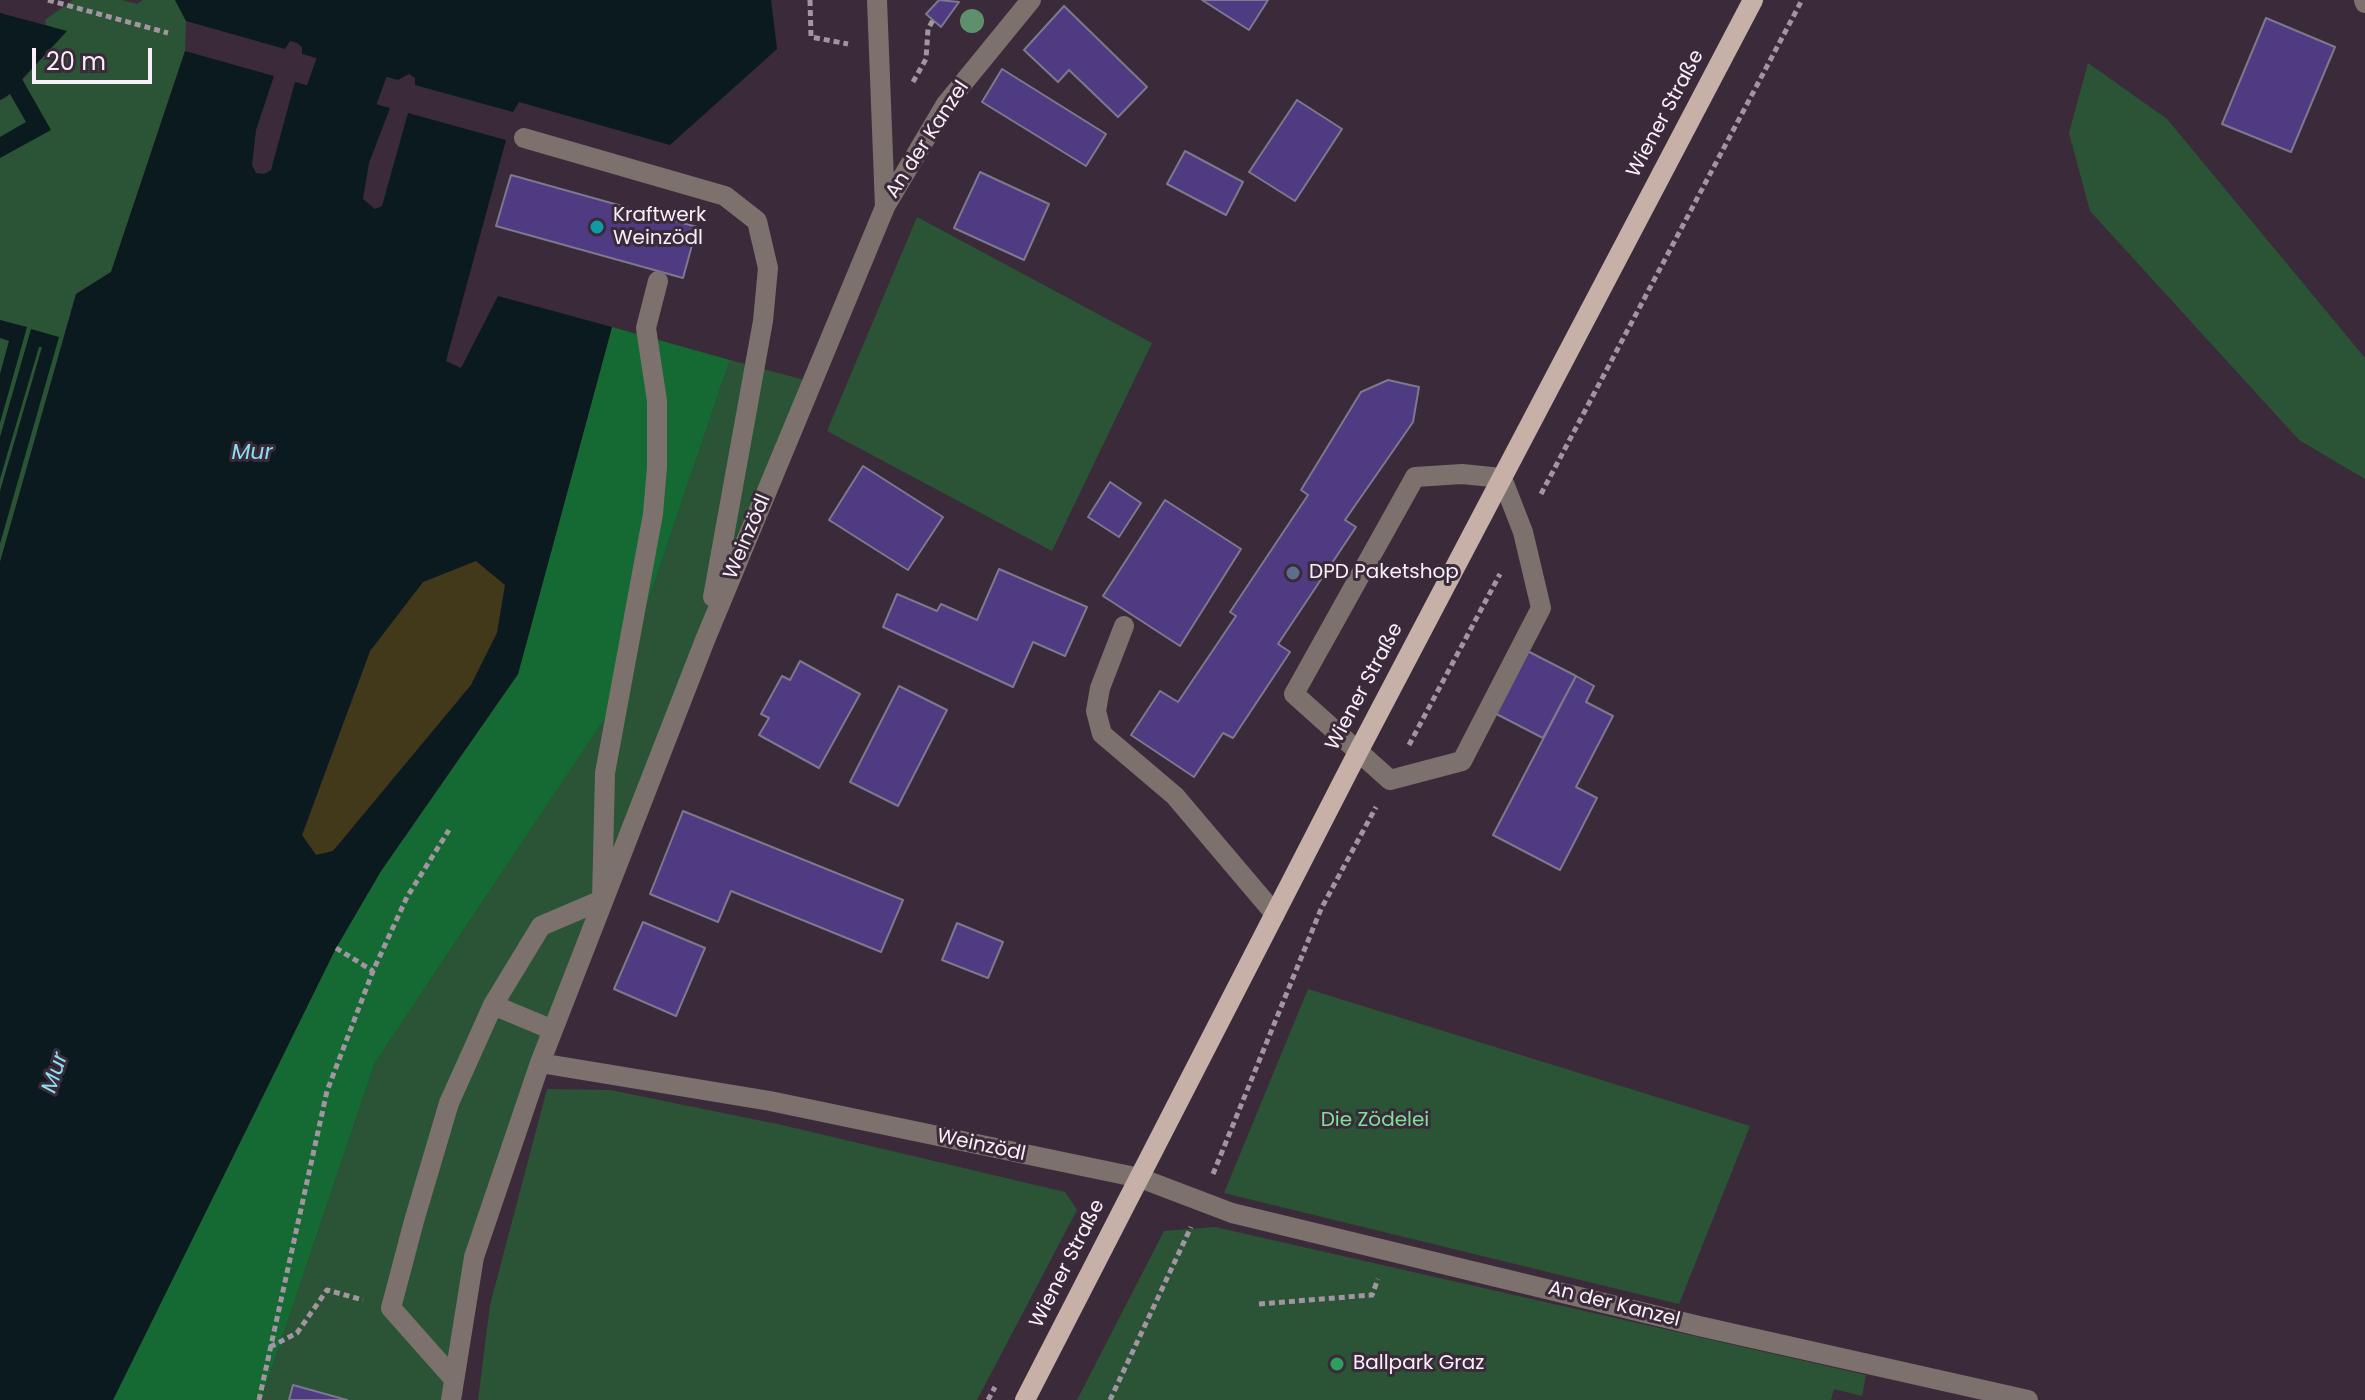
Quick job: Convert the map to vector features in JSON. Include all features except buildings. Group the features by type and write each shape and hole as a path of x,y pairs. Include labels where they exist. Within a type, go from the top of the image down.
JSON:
{"main road":[{"name":"Wiener Straße","path":"1025,1400 1358,752 1753,0"}],"street":[{"name":"Weinzödl","path":"451,1400 474,1257 540,1063 705,640 885,207 877,0"},
{"name":"An der Kanzel","path":"885,207 946,104 1031,0"},
{"path":"524,138 725,196 757,221 768,268 763,321 705,640"},
{"path":"454,1379 391,1308 449,1103 493,1005 541,926 602,900 605,773 653,514 657,401 646,328 658,281"},
{"path":"1462,474 1502,478 1523,532 1541,608 1462,761 1390,780 1294,694 1415,477 1462,474"},
{"path":"1124,626 1100,688 1096,711 1102,734 1175,796 1275,914"},
{"path":"493,1005 553,1030"},
{"name":"Weinzödl","path":"540,1063 770,1101 1140,1178 1203,1201"},
{"name":"An der Kanzel","path":"1203,1201 1232,1213 1372,1247 2028,1400"}],"path":[{"path":"48,0 168,33"},
{"path":"810,0 811,37 854,44"},
{"path":"1110,1400 1203,1201 1235,1112 1321,909 1802,0"},
{"path":"881,86 911,84 926,59 928,29 933,20"},
{"path":"259,1400 327,1091 373,971 407,897 449,830"},
{"path":"336,948 373,971"},
{"path":"270,1347 297,1333 327,1290 391,1308"},
{"path":"1259,1304 1372,1295"}],"green space":[{"path":"73,0 122,0 137,4 143,0 175,0 186,21 185,51 111,272 76,294 0,562 0,100 6,98 66,32 46,25 45,20"},
{"path":"2088,63 2167,119 2365,358 2365,479 2299,440 2090,211 2069,133"},
{"path":"917,217 1152,343 1052,551 827,431"},
{"path":"612,327 730,360 612,708 375,1063 261,1400 113,1400 336,948 381,871 518,674"},
{"path":"730,360 812,382 474,1257 451,1400 261,1400 375,1063 612,708"},
{"name":"Die Zödelei","path":"1308,989 1750,1126 1679,1304 1224,1193"},
{"path":"547,1089 610,1090 782,1125 1065,1192 1077,1210 977,1400 478,1400 490,1305"},
{"path":"1215,1227 1866,1375 1862,1396 1834,1389 1831,1400 1077,1400 1164,1231"}],"sand":[{"path":"476,560 506,585 497,633 471,685 333,851 317,856 302,836 370,651 423,582"}],"water":[{"path":"175,0 771,0 777,49 670,145 519,102 513,112 415,85 415,78 409,74 398,80 302,54 302,47 290,41 285,49 186,21"},
{"path":"0,13 67,31 22,79 51,130 0,158 0,137 26,122 10,94 0,100"},
{"name":"Mur","path":"185,51 274,76 256,130 252,165 256,173 264,174 271,170 295,82 390,108 369,163 363,199 375,209 382,206 408,113 506,140 446,361 461,368 498,296 612,327 518,674 381,871 336,948 113,1400 0,1400 0,562 76,294 111,272","holes":["476,561 505,585 497,633 471,685 333,851 316,855 302,835 370,651 423,582"]},
{"path":"0,320 27,327 0,423 0,374 9,341 0,338"},
{"path":"31,329 59,337 0,544 0,491 42,347 39,347 0,479 0,437"}],"waterway":[{"name":"Mur","path":"318,189 342,94 376,0"}],"place":[{"name":"Kraftwerk Weinzödl","path":"597,227"},
{"name":"DPD Paketshop","path":"1293,573"},
{"name":"Ballpark Graz","path":"1337,1364"}]}
